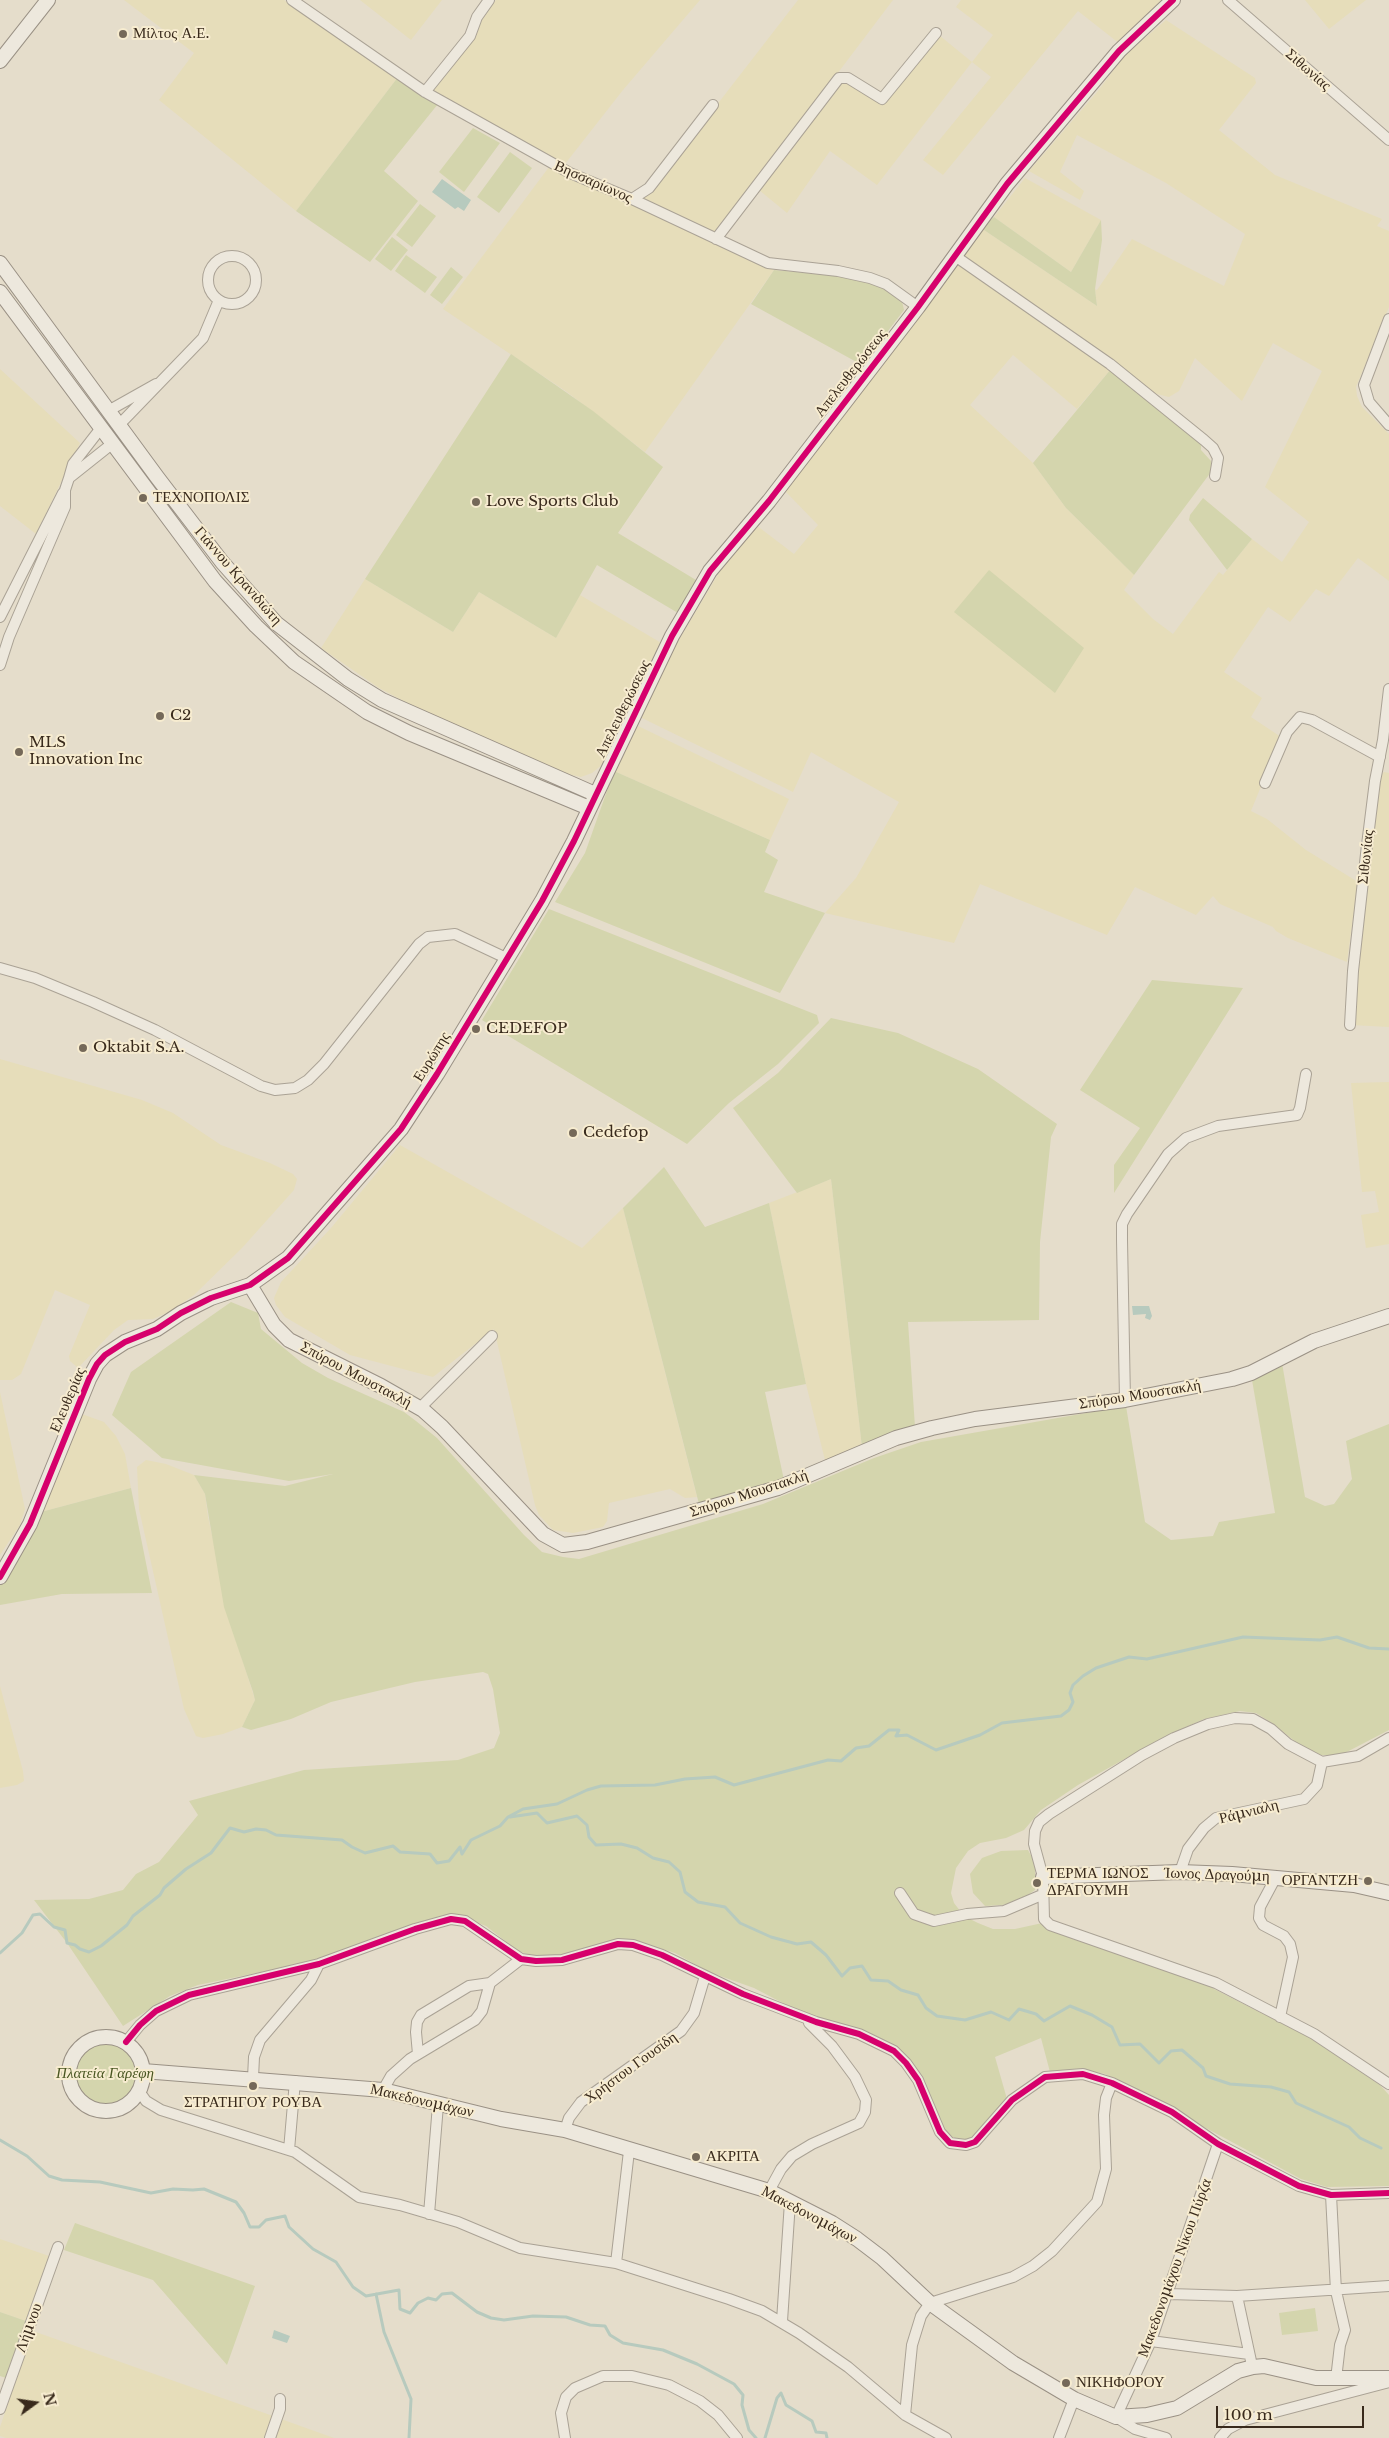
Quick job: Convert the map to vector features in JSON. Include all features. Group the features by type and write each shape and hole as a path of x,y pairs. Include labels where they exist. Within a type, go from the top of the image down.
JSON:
{"street":[{"path":"0,61 48,0"},
{"name":"Βησσαρίωνος","path":"292,0 426,92 570,173 632,199 768,263 838,271 870,278 886,284 918,307"},
{"path":"426,92 470,36 477,17 489,0"},
{"name":"Απελευθερώσεως","path":"589,808 672,636 710,571 769,501 918,307 1007,184 1119,51 1173,0"},
{"name":"Σιθωνίας","path":"1228,0 1389,140"},
{"path":"716,239 842,75 882,99 936,33"},
{"path":"632,199 649,188 713,105"},
{"path":"226,256 242,258 253,268 256,284 253,291 242,302 234,304 219,300 209,288 208,280 213,265 226,256"},
{"path":"955,256 1110,364 1204,440 1213,448 1218,458 1215,476"},
{"name":"Γιάννου Κρανιδιώτη","path":"0,263 119,426 222,562 276,623 348,679 382,700 595,794"},
{"name":"Γιάννου Κρανιδιώτη","path":"0,292 215,581 256,626 294,662 367,712 408,733 589,808"},
{"path":"119,426 168,377 206,334 219,300"},
{"path":"1389,319 1364,385 1369,402 1389,425"},
{"path":"108,411 168,377"},
{"path":"0,617 65,490 73,464 101,428"},
{"path":"70,478 113,443"},
{"path":"0,665 9,637 65,507 65,490"},
{"name":"Σιθωνίας","path":"1350,1025 1353,971 1389,689"},
{"path":"1264,783 1287,732 1300,717 1314,721 1389,769"},
{"name":"Ευρώπης","path":"250,1285 288,1258 400,1129 437,1074 542,901 589,808"},
{"path":"0,968 35,978 93,1002 155,1030 261,1086 275,1090 295,1088 308,1080 319,1069 419,944 428,937 455,934 506,958"},
{"path":"1125,1400 1122,1224 1127,1214 1171,1150 1186,1138 1218,1126 1297,1114 1306,1074"},
{"name":"Σπύρου Μουστακλή","path":"250,1285 274,1325 289,1340 381,1386 420,1408 442,1427 543,1534 551,1541 562,1545 588,1542 778,1488 896,1438 932,1428 975,1419 1125,1400 1232,1380 1251,1373 1314,1341 1389,1316"},
{"name":"Ελευθερίας","path":"0,1577 30,1524 89,1379 97,1364 105,1355 125,1342 157,1329 181,1313 211,1298 250,1285"},
{"path":"420,1408 492,1336"},
{"path":"1389,1738 1358,1756 1322,1762 1288,1744 1271,1728 1253,1719 1235,1718 1208,1724 1174,1738 1112,1772 1039,1822 1035,1831 1034,1844 1044,1877 1044,1919 1050,1925 1216,1983 1314,2034 1389,2084"},
{"name":"Ράμνιαλη","path":"1180,1872 1188,1849 1216,1818 1304,1799 1317,1785 1322,1762"},
{"name":"Ίωνος Δραγούμη","path":"1044,1877 1180,1872 1276,1876 1354,1885 1389,1893"},
{"path":"1276,1876 1260,1906 1259,1918 1263,1925 1284,1936 1290,1944 1293,1957 1280,2016"},
{"path":"900,1893 914,1914 934,1921 967,1914 1004,1911 1044,1894"},
{"path":"126,2042 149,2016 180,1999 201,1991 319,1964 415,1928 451,1919 465,1921 521,1959 536,1961 562,1960 618,1944 632,1945 662,1955 743,1994 816,2022 859,2034 894,2051 906,2063 918,2080 940,2132 950,2143 966,2145 975,2142 1012,2100 1045,2077 1082,2074 1112,2083 1172,2112 1218,2144 1299,2186 1331,2195 1389,2193"},
{"path":"418,2054 416,2032 417,2022 421,2015 469,1986 490,1983 521,1959"},
{"path":"253,2078 254,2057 260,2040 310,1980 319,1964"},
{"name":"Χρήστου Γουσίδη","path":"565,2130 569,2118 581,2102 681,2031 694,2013 705,1976"},
{"path":"383,2090 394,2073 418,2054 476,2020 482,2011 490,1983"},
{"path":"769,2191 781,2169 792,2156 812,2144 859,2124 865,2112 866,2100 855,2077 817,2028 796,2013"},
{"path":"101,2036 114,2037 126,2042 137,2054 143,2070 139,2091 127,2104 119,2108 102,2111 93,2109 78,2099 70,2084 69,2066 72,2058 83,2044 101,2036"},
{"name":"Μακεδονομάχων","path":"143,2070 383,2090 438,2104 565,2130 769,2191 857,2239 882,2258 930,2303 1013,2363 1074,2399 1116,2417 1148,2415 1176,2408 1238,2371 1251,2360 1264,2366 1316,2378 1389,2378"},
{"path":"289,2150 295,2082"},
{"path":"905,2415 912,2345 921,2316 930,2303 1013,2277 1052,2251 1097,2202 1103,2187 1106,2169 1104,2116 1106,2098 1112,2083"},
{"path":"139,2091 146,2101 160,2110 300,2155 359,2196 458,2222 520,2248 616,2263 729,2299 782,2321 848,2367 905,2415 946,2438"},
{"path":"430,2214 438,2104"},
{"name":"Μακεδονομάχου Νίκου Πύρζα","path":"1116,2417 1152,2341 1218,2144"},
{"path":"616,2263 629,2150"},
{"path":"1331,2195 1336,2291 1345,2330 1340,2345 1336,2379"},
{"path":"782,2321 790,2202"},
{"name":"Λήμνου","path":"0,2409 58,2247"},
{"path":"1169,2294 1238,2296 1389,2286"},
{"path":"1152,2341 1251,2360 1238,2296"},
{"path":"565,2438 561,2413 566,2397 574,2388 603,2376 632,2376 669,2385 700,2401 718,2415 735,2437"},
{"path":"1220,2438 1228,2429 1245,2420 1389,2382"},
{"path":"270,2438 280,2410 280,2399"},
{"path":"1059,2438 1074,2399"},
{"path":"1116,2417 1135,2429 1166,2438"}],"shaded area":[{"path":"124,0 284,0 398,77 296,211 159,100 194,53"},
{"path":"360,0 442,0 411,40"},
{"path":"496,0 700,0 623,90 565,164 431,91"},
{"path":"798,0 893,0 716,234 641,197 651,190"},
{"path":"961,0 1166,0 1120,44 1078,11 943,175 923,160 991,77 972,62 993,35 956,7"},
{"path":"1305,0 1366,0 1329,29"},
{"path":"1166,20 1255,78 1256,83 1219,130 1275,175 1382,219 1377,226 1389,231 1389,307 1356,387 1357,396 1362,407 1389,434 1389,581 1358,558 1329,596 1316,589 1290,622 1268,607 1224,672 1262,698 1251,717 1281,737 1251,811 1267,819 1306,850 1358,882 1347,962 1288,938 1273,927 1220,904 1213,896 1196,915 1135,887 1107,935 980,884 954,943 825,913 856,878 899,802 811,752 793,792 640,717 661,670 723,566 756,525 794,554 818,525 786,492 850,401 958,265 964,266 1111,369 1077,409 1013,355 970,405 1033,463 1066,508 1134,575 1124,590 1153,619 1173,634 1219,572 1223,575 1252,539 1282,562 1309,522 1265,487 1322,371 1273,343 1242,401 1195,358 1179,391 1169,397 1149,392 1088,345 962,255 981,228 1097,306 1095,289 1097,290 1132,239 1224,286 1245,234 1166,183 1077,135 1060,172 1084,191 1080,200 1029,171 1098,91 1124,56"},
{"path":"934,31 972,62 877,185 830,151 787,213 759,190 843,80 878,102"},
{"path":"549,167 774,270 645,452 567,392 443,309"},
{"path":"1025,178 1101,220 1071,272 994,217"},
{"path":"442,179 471,200 464,211 458,207 455,209 432,192"},
{"path":"0,369 80,443 36,534 0,506"},
{"path":"365,579 453,632 479,592 556,638 580,595 663,644 609,759 592,773 581,777 568,774 413,706 379,688 321,648"},
{"path":"634,724 789,799 770,840 614,771"},
{"path":"1384,772 1389,773 1389,1027 1351,1025 1379,776"},
{"path":"0,1059 142,1100 173,1113 221,1145 270,1163 293,1174 297,1179 294,1190 242,1248 194,1295 171,1311 153,1319 128,1320 114,1330 78,1368 70,1361 69,1356 90,1305 55,1290 21,1374 12,1380 0,1380"},
{"path":"1389,1082 1389,1244 1366,1248 1361,1215 1379,1212 1375,1191 1362,1192 1351,1083"},
{"path":"400,1145 582,1248 623,1208 697,1497 685,1498 670,1489 609,1503 607,1521 603,1527 573,1533 553,1530 539,1515 535,1505 494,1329 433,1377 350,1355 285,1317 276,1305 274,1298 281,1282 331,1228"},
{"path":"831,1179 862,1447 826,1464 806,1384 769,1203"},
{"path":"1132,1306 1149,1306 1152,1316 1150,1320 1145,1318 1146,1314 1133,1315"},
{"path":"0,1392 25,1509 20,1525 0,1555"},
{"path":"79,1413 104,1422 116,1436 125,1454 131,1488 41,1512"},
{"path":"146,1460 166,1464 194,1475 205,1494 208,1517 233,1630 255,1700 242,1727 223,1734 203,1738 196,1736 184,1709 139,1509 137,1467"},
{"path":"0,1686 24,1781 17,1785 0,1788"},
{"path":"0,2239 49,2256 26,2321 0,2312"},
{"path":"274,2330 290,2336 287,2343 272,2338"},
{"path":"33,2331 273,2416 265,2438 6,2438 0,2436 0,2427"},
{"path":"281,2419 334,2438 275,2438"}],"green space":[{"path":"398,77 438,104 384,171 418,201 370,262 296,211"},
{"path":"473,128 500,143 464,192 439,172"},
{"path":"510,152 532,168 499,213 477,197"},
{"path":"420,204 436,216 412,247 396,235"},
{"path":"994,217 1071,272 1101,220 1102,240 1095,289 1097,306 981,228"},
{"path":"392,237 408,250 391,271 375,259"},
{"path":"406,255 437,277 425,293 395,271"},
{"path":"451,267 463,277 442,304 430,295"},
{"path":"774,270 853,277 890,289 901,297 904,310 862,365 751,304"},
{"name":"Love Sports Club","path":"511,354 593,411 663,467 618,533 696,580 678,613 597,565 556,638 479,592 453,632 365,579"},
{"path":"1111,369 1201,440 1201,450 1211,461 1211,472 1134,575 1066,508 1033,463"},
{"path":"1203,498 1252,539 1227,570 1189,520 1190,515"},
{"path":"989,570 1084,648 1055,693 954,612"},
{"path":"614,771 770,840 765,852 778,860 764,892 825,913 780,993 555,902 585,853"},
{"path":"549,909 817,1015 819,1023 778,1064 729,1103 687,1144 482,1020"},
{"path":"1152,980 1243,988 1114,1193 1114,1165 1140,1128 1080,1090"},
{"path":"831,1018 898,1033 978,1069 1057,1124 1051,1137 1040,1242 1039,1320 908,1322 915,1427 862,1447 831,1179 797,1193 733,1108 778,1073"},
{"path":"664,1167 705,1227 769,1203 806,1384 765,1392 784,1480 699,1504 623,1208"},
{"path":"231,1302 258,1313 261,1329 302,1363 328,1378 404,1412 416,1421 437,1438 524,1535 542,1552 579,1559 763,1504 874,1458 921,1442 1126,1406 1145,1522 1171,1540 1213,1536 1219,1522 1275,1513 1252,1380 1282,1363 1305,1497 1325,1506 1334,1504 1352,1479 1346,1441 1389,1424 1389,1730 1341,1755 1319,1755 1302,1747 1256,1713 1240,1711 1204,1719 1166,1736 1078,1785 1041,1810 1024,1830 1006,1838 980,1843 968,1851 956,1868 951,1893 954,1903 964,1916 978,1923 993,1929 1015,1929 1047,1922 1185,1974 1263,2014 1285,2022 1327,2049 1380,2085 1389,2095 1389,2186 1327,2187 1301,2179 1105,2074 1082,2069 1050,2072 1041,2038 995,2057 1007,2099 975,2136 963,2141 954,2138 946,2132 917,2072 907,2056 888,2042 872,2034 800,2012 754,1988 709,1972 675,1953 643,1943 556,1958 533,1956 518,1951 486,1926 460,1916 300,1964 198,1985 170,1996 123,2026 67,1943 34,1900 89,1899 123,1890 136,1874 159,1862 198,1815 189,1801 304,1770 458,1760 494,1748 500,1733 493,1689 488,1674 483,1672 415,1682 331,1702 291,1719 251,1730 242,1727 255,1700 224,1607 205,1494 194,1475 285,1486 333,1474 289,1481 162,1458 112,1415 131,1372"},
{"path":"131,1488 152,1593 62,1594 0,1605 0,1584 41,1512"},
{"path":"1028,1850 1035,1863 1035,1890 1019,1901 985,1906 973,1893 970,1874 982,1858 1001,1851"},
{"name":"Πλατεία Γαρέφη","path":"105,2041 118,2044 128,2051 135,2061 138,2074 135,2087 128,2097 118,2104 105,2107 92,2104 82,2097 75,2087 72,2074 75,2061 82,2051 92,2044"},
{"path":"75,2223 255,2286 227,2365 153,2280 64,2250"},
{"path":"1315,2308 1318,2331 1282,2335 1279,2313"},
{"path":"0,2312 26,2321 6,2378 0,2376"}],"waterway":[{"path":"0,1953 22,1933 33,1915 40,1914 54,1927 65,1930 67,1943 89,1952 101,1946 127,1925 133,1916 160,1895 164,1888 186,1869 211,1853 230,1828 244,1832 256,1829 266,1830 276,1835 342,1840 365,1853 393,1846 400,1852 430,1854 437,1863 449,1861 460,1847 462,1854 471,1840 500,1826 508,1817 523,1809 557,1804 587,1790 601,1786 655,1785 685,1779 715,1777 734,1785 828,1760 841,1761 856,1748 869,1746 889,1730 899,1730 896,1736 907,1735 936,1750 980,1735 1002,1723 1061,1716 1069,1710 1073,1702 1070,1693 1073,1685 1083,1676 1096,1668 1129,1657 1147,1659 1243,1637 1320,1640 1337,1637 1369,1648 1389,1649"},
{"path":"510,1817 537,1813 547,1823 577,1816 587,1825 589,1837 596,1845 621,1844 637,1848 653,1858 669,1862 680,1872 685,1892 698,1902 725,1907 740,1923 771,1937 797,1944 811,1942 826,1955 842,1976 850,1968 862,1966 871,1980 888,1981 901,1990 918,1995 926,2008 937,2016 965,2020 991,2012 1009,2020 1019,2009 1036,2014 1044,2021 1070,2006 1092,2015 1112,2027 1120,2045 1140,2044 1159,2063 1171,2051 1182,2050 1203,2068 1206,2076 1230,2084 1271,2087 1289,2092 1296,2103 1349,2127 1360,2138 1381,2148"},
{"path":"0,2140 27,2156 49,2176 62,2180 100,2182 151,2193 173,2189 204,2189 236,2202 244,2213 250,2227 259,2227 266,2220 285,2216 289,2227 313,2249 336,2262 353,2287 366,2296 399,2290 400,2309 410,2313 418,2303 428,2298 436,2300 442,2294 452,2293 477,2312 491,2318 504,2320 533,2316 566,2317 590,2325 605,2326 610,2335 623,2343 663,2350 697,2364 734,2384 743,2395 742,2405 749,2430 756,2438"},
{"path":"376,2294 384,2332 411,2399 409,2438"},
{"path":"765,2438 777,2398 781,2393 786,2405 812,2421 816,2432 826,2433 827,2438"}],"cycle path":[{"path":"0,1577 30,1524 89,1379 97,1364 105,1355 125,1342 157,1329 181,1313 211,1298 250,1285 288,1258 401,1129 437,1074 542,901 574,841 672,636 710,571 769,501 918,307 1007,184 1119,51 1173,0"},
{"path":"126,2042 140,2025 156,2011 189,1995 319,1964 415,1929 451,1919 465,1921 521,1959 536,1961 562,1960 618,1944 633,1945 662,1955 743,1994 816,2022 859,2034 894,2051 906,2063 918,2080 940,2132 950,2143 966,2145 975,2142 1012,2100 1045,2077 1083,2074 1112,2083 1172,2112 1218,2144 1299,2186 1331,2195 1389,2193"}],"place":[{"name":"Μίλτος Α.Ε.","path":"123,34"},
{"name":"ΤΕΧΝΟΠΟΛΙΣ","path":"143,498"},
{"name":"Love Sports Club","path":"476,502"},
{"name":"C2","path":"160,716"},
{"name":"MLS Innovation Inc","path":"19,752"},
{"name":"CEDEFOP","path":"476,1029"},
{"name":"Oktabit S.A.","path":"83,1048"},
{"name":"Cedefop","path":"573,1133"},
{"name":"ΟΡΓΑΝΤΖΗ","path":"1368,1881"},
{"name":"ΤΕΡΜΑ ΙΩΝΟΣ ΔΡΑΓΟΥΜΗ","path":"1037,1883"},
{"name":"ΣΤΡΑΤΗΓΟΥ ΡΟΥΒΑ","path":"253,2086"},
{"name":"ΑΚΡΙΤΑ","path":"696,2157"},
{"name":"ΝΙΚΗΦΟΡΟΥ","path":"1066,2383"}]}
